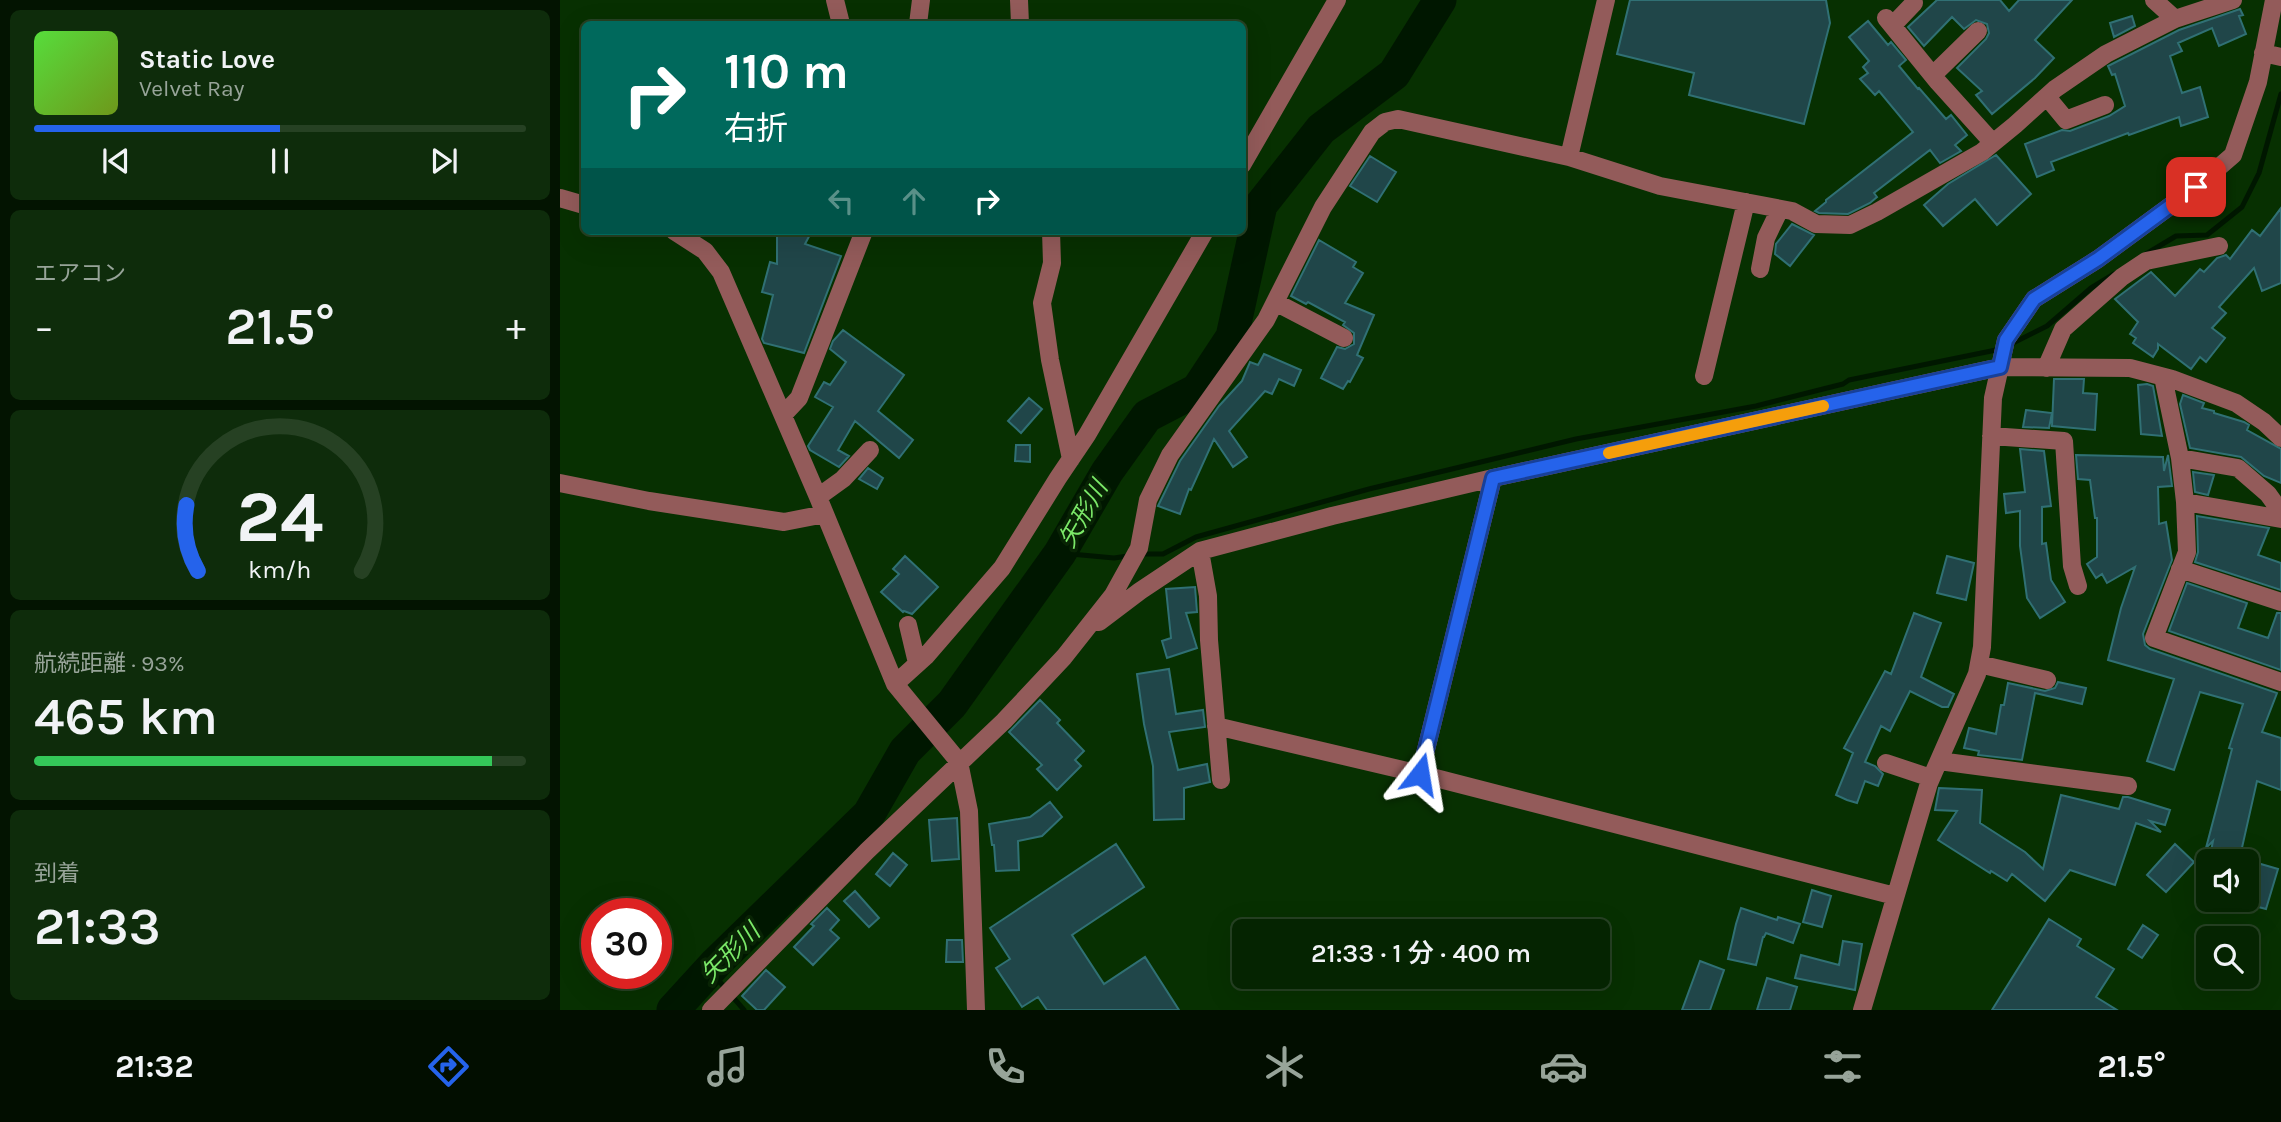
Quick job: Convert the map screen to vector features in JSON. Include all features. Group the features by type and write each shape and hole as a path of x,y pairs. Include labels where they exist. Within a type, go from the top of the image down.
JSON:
{"street":[{"path":"835,0 840,21"},
{"path":"918,21 921,0"},
{"path":"1019,0 1020,21"},
{"path":"1246,158 1337,0"},
{"path":"1569,157 1606,0"},
{"path":"2154,0 2175,19"},
{"path":"710,1010 956,757 1004,721 1080,637 1113,595 1139,548 1148,500 1170,455 1266,320 1323,206 1372,132 1385,122 1398,119 1569,157 1660,186 1792,211 1816,224 1850,225 1982,152 2047,97 2106,54 2175,19 2233,0"},
{"path":"1862,1010 1935,770 1977,674 1982,647 1993,398 2006,340 2034,299 2098,259 2196,187 2234,155 2258,82 2272,55 2274,0"},
{"path":"1914,3 1890,21 1993,143"},
{"path":"1933,75 1978,31"},
{"path":"2047,97 2066,120 2105,105"},
{"path":"560,198 581,204"},
{"path":"1704,376 1746,202"},
{"path":"1760,269 1766,238 1780,209"},
{"path":"680,235 705,251 721,272 898,689 956,757 969,811 976,1010"},
{"path":"783,415 799,398 862,235"},
{"path":"1051,235 1052,263 1042,303 1050,360 1071,459"},
{"path":"898,689 917,663 1002,568 1087,435 1203,235"},
{"path":"2046,368 2063,329 2122,277 2146,261 2219,246"},
{"path":"1275,302 1344,338"},
{"path":"1080,637 1200,551 1493,478 2000,367 2130,368 2236,403 2264,422 2281,438"},
{"path":"2163,377 2180,458 2187,552 2154,638 2281,682"},
{"path":"1991,436 2064,441 2072,566 2078,586"},
{"path":"818,497 844,479 870,450"},
{"path":"2180,458 2238,468 2268,494 2281,512"},
{"path":"1420,774 1493,478"},
{"path":"560,483 649,501 785,522 825,514"},
{"path":"2185,502 2281,519"},
{"path":"1200,551 1208,596 1209,640 1221,780"},
{"path":"2180,569 2281,602"},
{"path":"908,625 917,663"},
{"path":"1979,664 2047,680"},
{"path":"1216,726 1420,774 1895,896"},
{"path":"1886,763 2050,783 2104,795"},
{"path":"1935,770 2128,786"}],"building":[{"path":"1630,0 1826,0 1830,23 1804,124 1689,95 1694,73 1617,54"},
{"path":"1937,0 2000,0 2009,11 2019,0 2072,0 2035,40 2054,58 2035,78 1992,114 1976,95 1982,91 1957,68 1986,39 1989,33 1987,24 1976,20 1964,29 1952,17 1924,46 1908,27"},
{"path":"2240,9 2243,15 2239,16 2246,34 2219,46 2212,28 2178,43 2182,51 2170,56 2182,93 2200,87 2208,117 2181,126 2179,117 2129,135 2128,133 2051,162 2054,170 2037,177 2025,144 2062,130 2070,131 2109,116 2125,106 2115,74 2112,75 2108,66 2179,30"},
{"path":"2132,16 2135,26 2114,37 2110,23"},
{"path":"1868,21 1888,45 1891,42 1906,60 1899,66 1918,89 1946,119 1951,115 1967,135 1955,145 1961,151 1940,163 1930,150 1874,193 1877,197 1870,203 1848,214 1819,213 1815,211 1826,200 1913,132 1879,91 1875,95 1860,79 1868,73 1863,67 1869,61 1849,37"},
{"path":"1996,155 2031,194 1997,225 1975,199 1943,226 1924,205 1948,184"},
{"path":"1370,156 1396,172 1377,202 1350,186"},
{"path":"2281,208 2281,283 2262,291 2254,268 2219,307 2226,313 2212,328 2225,338 2206,362 2200,357 2191,369 2158,344 2153,357 2133,343 2136,338 2130,334 2138,322 2115,299 2151,272 2175,296 2200,269 2204,272 2217,258 2226,255 2230,259 2252,230 2260,236"},
{"path":"1792,224 1814,235 1790,266 1775,254 1776,244"},
{"path":"777,235 810,235 805,244 841,256 804,353 764,343 762,339 773,295 762,292 770,262 777,264"},
{"path":"1319,240 1356,262 1353,267 1363,273 1345,303 1374,315 1357,355 1363,358 1343,389 1321,378 1337,347 1345,349 1354,344 1354,333 1343,325 1345,322 1291,296"},
{"path":"843,330 904,375 878,411 913,440 899,458 855,421 838,450 849,456 839,467 810,450 808,446 833,407 815,397 824,382 830,385 846,362 830,349"},
{"path":"1264,354 1301,370 1294,386 1279,379 1272,394 1265,391 1229,431 1247,457 1233,467 1214,439 1191,490 1189,489 1180,514 1158,506 1180,461 1219,406 1242,381 1250,362 1258,365"},
{"path":"2054,379 2084,379 2083,393 2097,394 2095,430 2052,426"},
{"path":"2138,385 2153,386 2162,436 2141,434"},
{"path":"2183,395 2204,403 2202,408 2244,422 2249,425 2247,430 2281,449 2281,483 2264,476 2241,457 2190,448 2180,404"},
{"path":"1029,398 1042,409 1021,433 1008,421"},
{"path":"2026,410 2052,413 2049,428 2023,427"},
{"path":"1016,445 1030,445 1030,462 1015,461"},
{"path":"2020,449 2044,451 2051,506 2042,507 2042,544 2046,543 2051,580 2065,602 2040,618 2027,598 2020,546 2020,511 2006,513 2004,494 2025,492"},
{"path":"2076,455 2163,457 2164,471 2168,455 2172,486 2158,487 2159,524 2166,522 2172,560 2143,634 2145,645 2277,693 2262,732 2281,738 2281,790 2257,781 2242,849 2211,849 2213,841 2206,848 2232,749 2229,748 2243,704 2200,692 2174,770 2147,761 2174,679 2108,660 2135,567 2107,583 2102,574 2096,578 2087,564 2097,557 2097,518 2090,480 2078,479"},
{"path":"868,468 883,478 877,489 859,479"},
{"path":"2193,472 2214,475 2208,495 2195,492"},
{"path":"2197,516 2269,528 2258,555 2281,563 2281,590 2195,562 2198,552"},
{"path":"905,556 938,587 912,614 903,612 881,592 899,574 893,569"},
{"path":"1947,556 1974,563 1966,600 1937,593"},
{"path":"2187,583 2247,603 2238,628 2268,638 2277,613 2281,613 2281,670 2169,631"},
{"path":"1195,587 1197,612 1186,613 1197,648 1167,658 1162,641 1171,638 1166,589"},
{"path":"1914,613 1941,623 1921,677 1954,694 1948,707 1942,707 1910,691 1890,731 1881,726 1865,762 1875,766 1883,774 1878,786 1865,781 1857,803 1847,800 1836,795 1853,753 1844,748 1885,671 1891,674"},
{"path":"1169,669 1176,714 1203,710 1205,727 1169,732 1178,770 1207,764 1210,782 1184,788 1184,819 1154,820 1153,766 1137,674"},
{"path":"2058,682 2086,688 2082,704 2035,693 2022,760 1978,755 1979,751 1964,748 1969,728 1996,734 2008,683 2045,691 2055,688"},
{"path":"1040,700 1060,720 1057,723 1084,751 1075,760 1081,766 1057,790 1037,769 1042,765 1009,732"},
{"path":"1939,788 1982,790 1980,823 2025,852 2043,869 2061,795 2119,809 2123,797 2128,797 2170,810 2165,825 2150,821 2161,832 2136,823 2115,885 2070,870 2045,901 2012,874 2007,881 1938,840 1957,811 1935,810"},
{"path":"1050,802 1062,817 1042,836 1018,841 1019,870 996,871 989,824 1030,817"},
{"path":"957,818 959,859 932,861 929,820"},
{"path":"1116,844 1144,887 1072,935 1104,984 1145,957 1179,1010 1047,1010 1038,997 1022,1007 996,968 1010,959 990,928"},
{"path":"2175,844 2194,862 2166,892 2147,875"},
{"path":"893,853 907,865 890,886 876,874"},
{"path":"2259,863 2278,869 2266,909 2259,907"},
{"path":"1812,890 1831,896 1822,927 1803,922"},
{"path":"855,891 879,918 869,927 844,901"},
{"path":"827,908 839,920 830,930 839,938 813,965 794,947"},
{"path":"1741,908 1777,920 1778,917 1800,924 1793,943 1766,933 1756,965 1728,959"},
{"path":"2049,919 2081,939 2077,946 2114,969 2096,997 2117,1010 1992,1010"},
{"path":"2143,925 2158,935 2142,958 2128,949"},
{"path":"947,940 962,940 963,962 946,962"},
{"path":"1843,941 1862,944 1855,990 1795,978 1801,955 1839,965"},
{"path":"1700,961 1724,970 1710,1010 1682,1010"},
{"path":"766,970 785,987 764,1010 757,1010 742,996"},
{"path":"1767,978 1797,987 1790,1010 1757,1010"}],"waterway":[{"name":"矢形川","path":"673,1010 716,963 869,814 905,751 952,704 1060,553 1107,472 1147,416 1197,390 1232,337 1261,205 1321,129 1394,74 1440,0"},
{"path":"2146,254 2176,236 2207,235 2242,207 2259,173 2281,94"},
{"path":"2009,345 2047,326 2091,288 2114,274"},
{"path":"1141,554 1163,554 1196,537 1369,489 1576,439 1756,406 1843,384 1849,380 2001,349"},
{"path":"1060,553 1114,558 1128,556"},
{"path":"716,963 719,981 744,1010"}],"slow traffic":[{"path":"1609,453 1823,406"}],"route":[{"path":"1420,774 1493,478 2000,367 2006,340 2034,299 2098,259 2196,187"}]}
